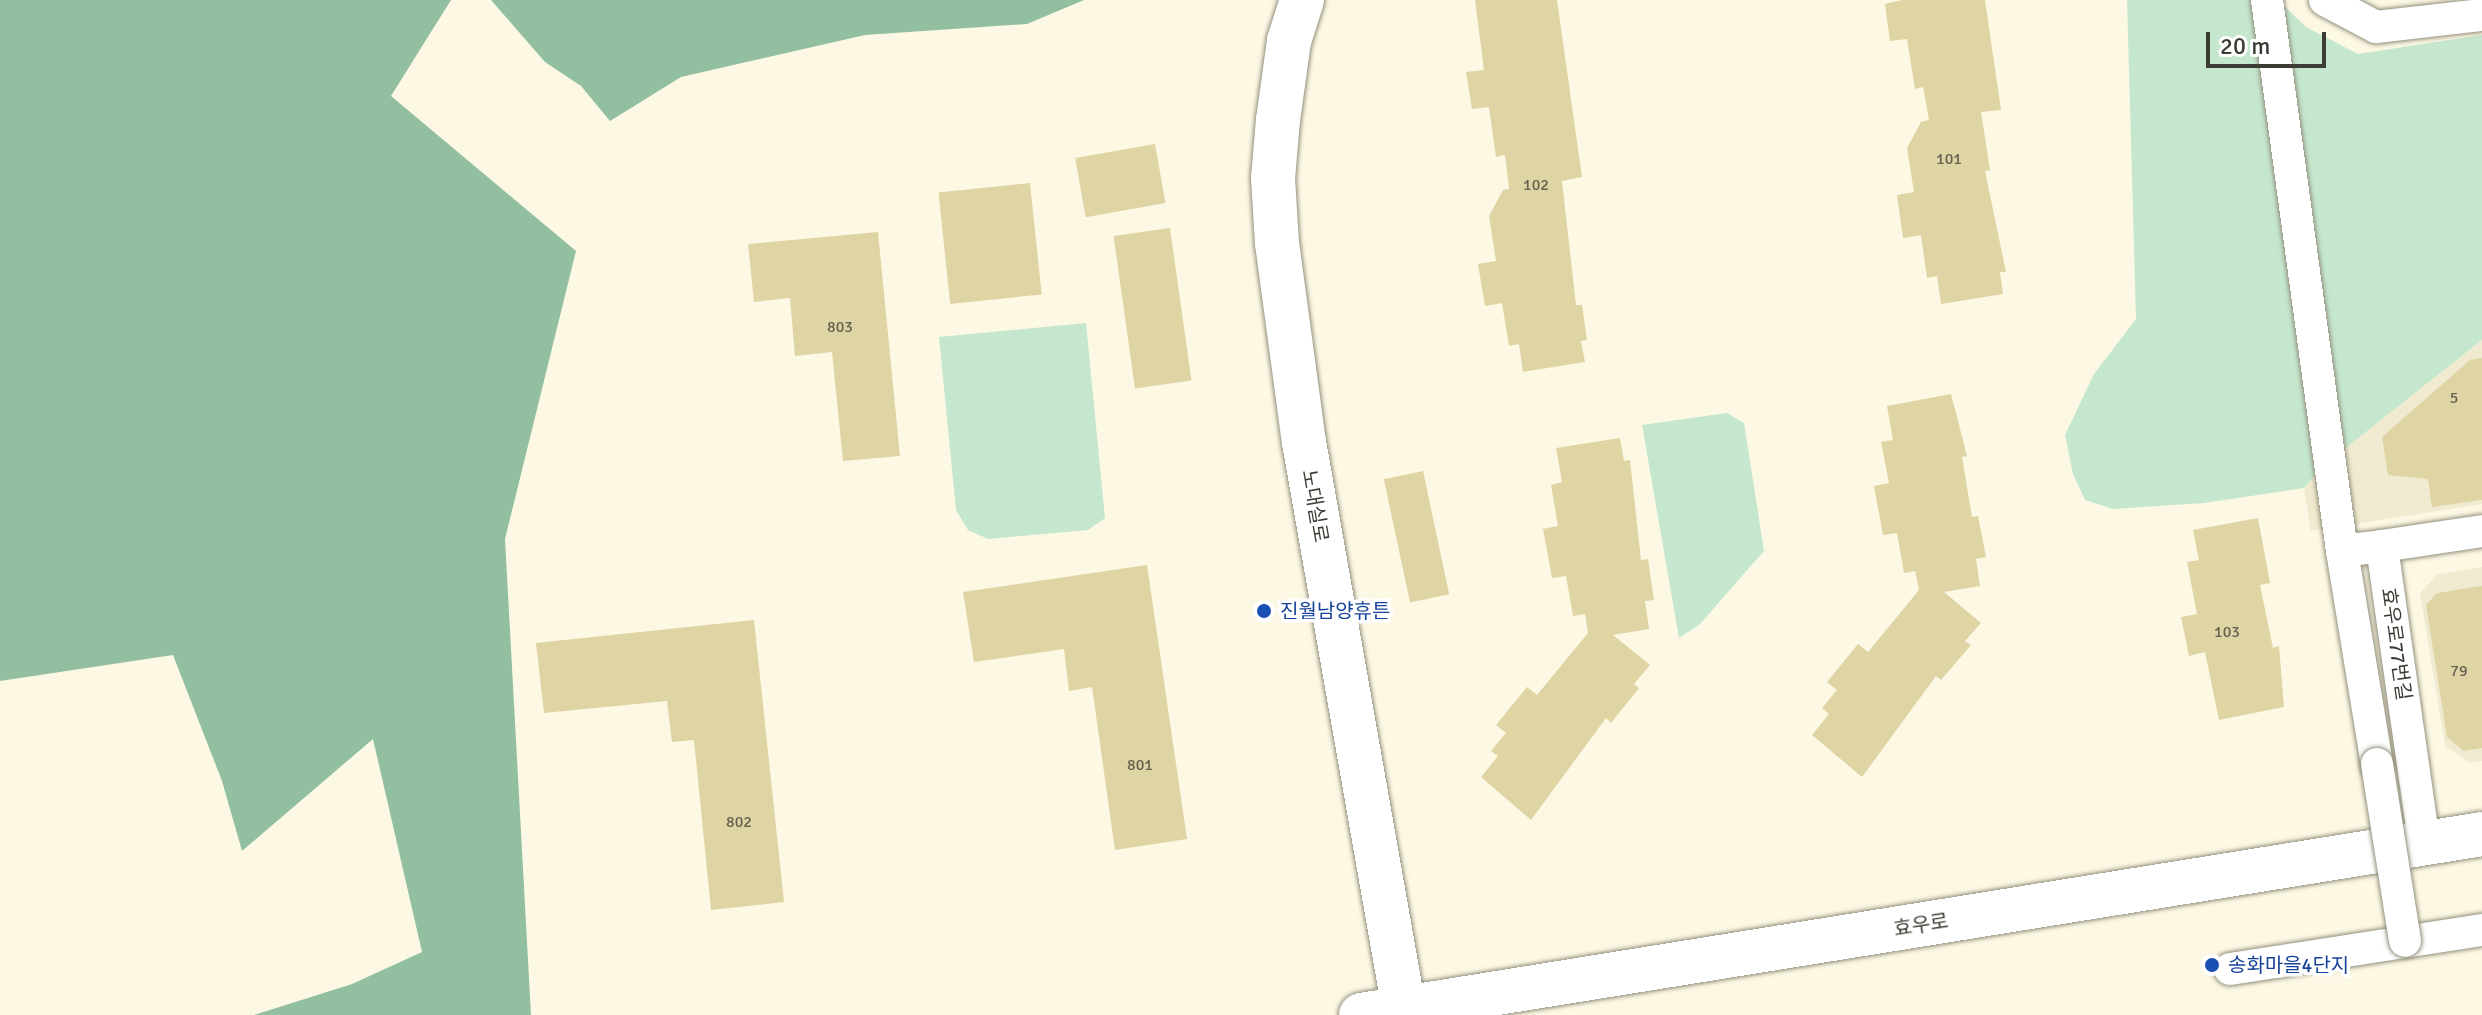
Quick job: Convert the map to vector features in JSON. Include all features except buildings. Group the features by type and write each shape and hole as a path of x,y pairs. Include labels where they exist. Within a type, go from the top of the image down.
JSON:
{"main road":[{"name":"노대실로","path":"1302,0 1289,41 1278,120 1273,178 1277,243 1304,442 1404,1012"},
{"name":"효우로","path":"1361,1015 1404,1012 2482,834"}],"street":[{"path":"2267,0 2342,551 2405,941"},
{"path":"2325,0 2376,27 2482,15"},
{"path":"2342,551 2482,531"},
{"name":"효우로77번길","path":"2382,546 2424,842"},
{"path":"2230,969 2482,930"}],"shaded area":[{"path":"2482,340 2482,504 2311,531 2304,488 2324,465"},
{"path":"2482,567 2482,761 2470,763 2445,746 2420,593 2438,574"}],"green space":[{"path":"0,0 451,0 391,96 576,251 505,539 531,1015 254,1015 352,984 422,952 373,739 242,851 222,781 173,655 0,681"},
{"path":"491,0 1084,0 1027,24 865,35 681,77 610,121 581,86 545,62"},
{"path":"2127,0 2278,0 2306,27 2358,54 2482,35 2482,340 2324,465 2304,488 2204,503 2113,509 2085,500 2073,474 2065,435 2094,374 2136,319"},
{"path":"1086,323 1105,518 1088,530 988,539 968,530 956,510 939,337"},
{"path":"1727,413 1744,423 1764,551 1699,625 1679,638 1642,425"}],"place":[{"name":"진월남양휴튼","path":"1264,611"},
{"name":"송화마을4단지","path":"2212,965"}]}
